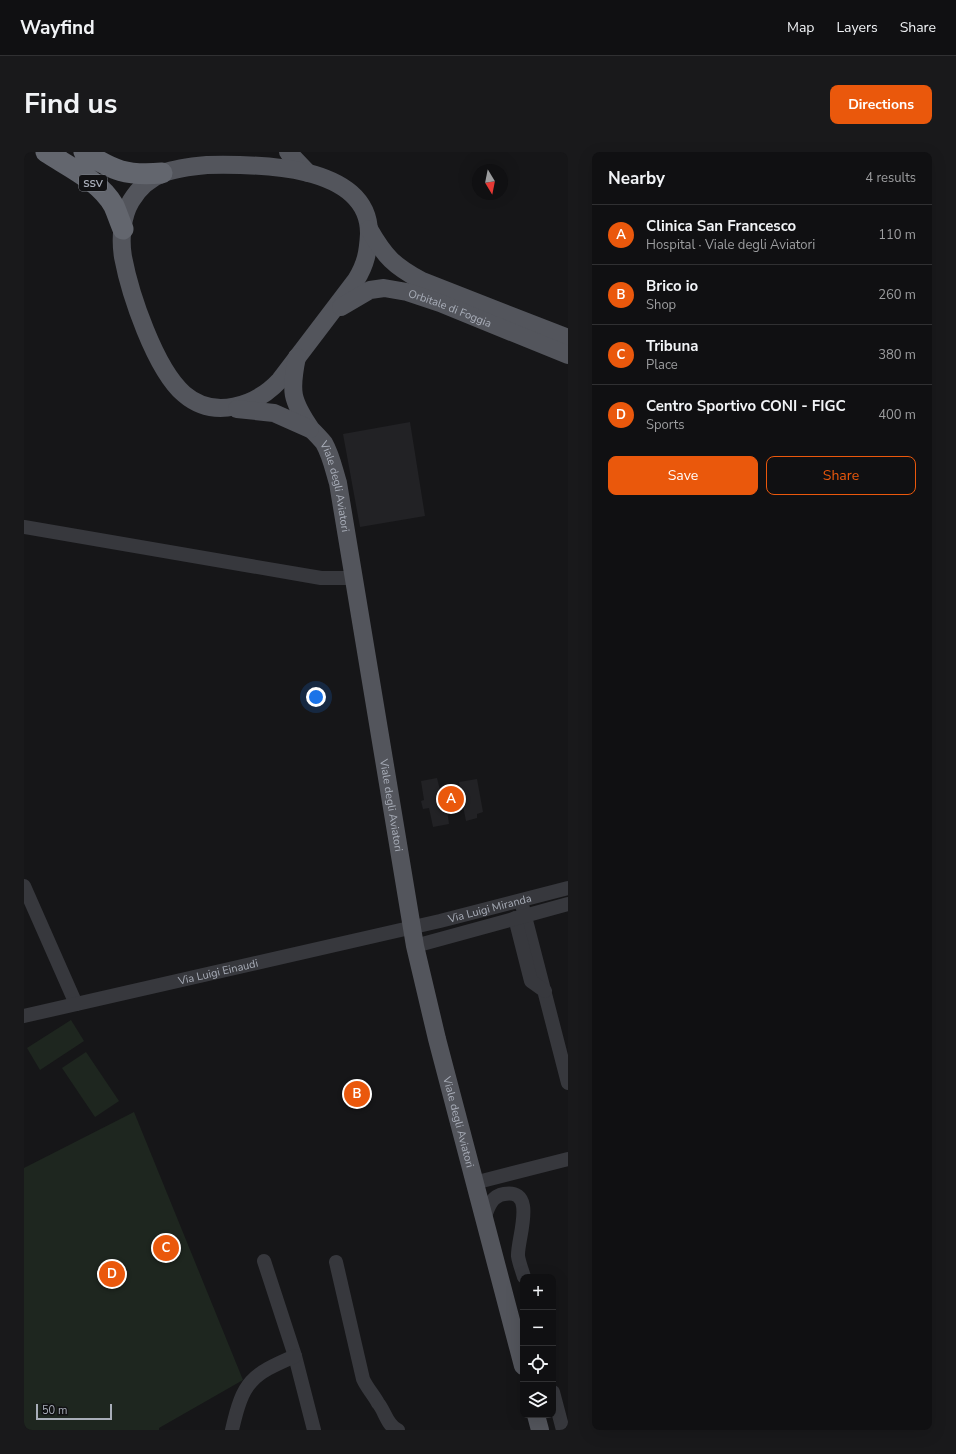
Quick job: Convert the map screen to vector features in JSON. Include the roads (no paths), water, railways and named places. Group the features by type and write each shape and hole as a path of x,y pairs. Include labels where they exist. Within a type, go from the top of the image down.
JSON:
{"highway":[{"name":"SSV","path":"46,152 90,180 103,192 114,206 123,229"},
{"name":"SSV","path":"84,152 108,167 125,173 143,175 162,173"}],"main road":[{"path":"244,164 257,157 261,152"},
{"name":"Viale degli Aviatori","path":"288,152 308,173"},
{"name":"Viale degli Aviatori","path":"228,408 254,401 269,392 332,313 365,265 369,251 369,229 366,215 359,203 349,191 335,182 308,173 278,167 244,164 188,167 162,173 140,188 131,201 125,214 123,229 123,255 140,314 165,371 185,395 198,403 213,407 274,412 312,430"},
{"name":"Orbitale di Foggia","path":"369,229 385,256 401,270 422,281 568,338"},
{"name":"Orbitale di Foggia","path":"332,313 356,296 370,290 384,288 407,292 440,303 568,355"},
{"name":"Viale degli Aviatori","path":"297,357 293,377 293,394 297,408 312,430 323,442 333,462 416,946 437,1039 520,1355"},
{"path":"537,1418 540,1430"}],"street":[{"path":"24,526 321,578 354,578"},
{"path":"24,886 76,1004"},
{"name":"Via Luigi Miranda","path":"412,927 521,901 568,888"},
{"path":"521,901 520,917 531,981 545,991 568,1083"},
{"name":"Via Luigi Miranda","path":"416,946 568,904"},
{"name":"Via Luigi Einaudi","path":"24,1016 412,927"},
{"name":"Viale degli Aviatori","path":"474,1183 568,1159"},
{"path":"484,1219 492,1200 500,1194 515,1194 520,1198 524,1210 518,1256 523,1274"},
{"path":"264,1261 295,1356 314,1430"},
{"path":"336,1262 363,1379 367,1389 379,1403 387,1419 395,1429 398,1430"},
{"path":"232,1430 241,1397 251,1380 265,1369 295,1356"},
{"path":"556,1403 563,1430"}],"place":[{"name":"Clinica San Francesco","path":"451,799"},
{"name":"Brico io","path":"357,1094"},
{"name":"Tribuna","path":"166,1248"},
{"name":"Centro Sportivo CONI - FIGC","path":"112,1274"}]}
